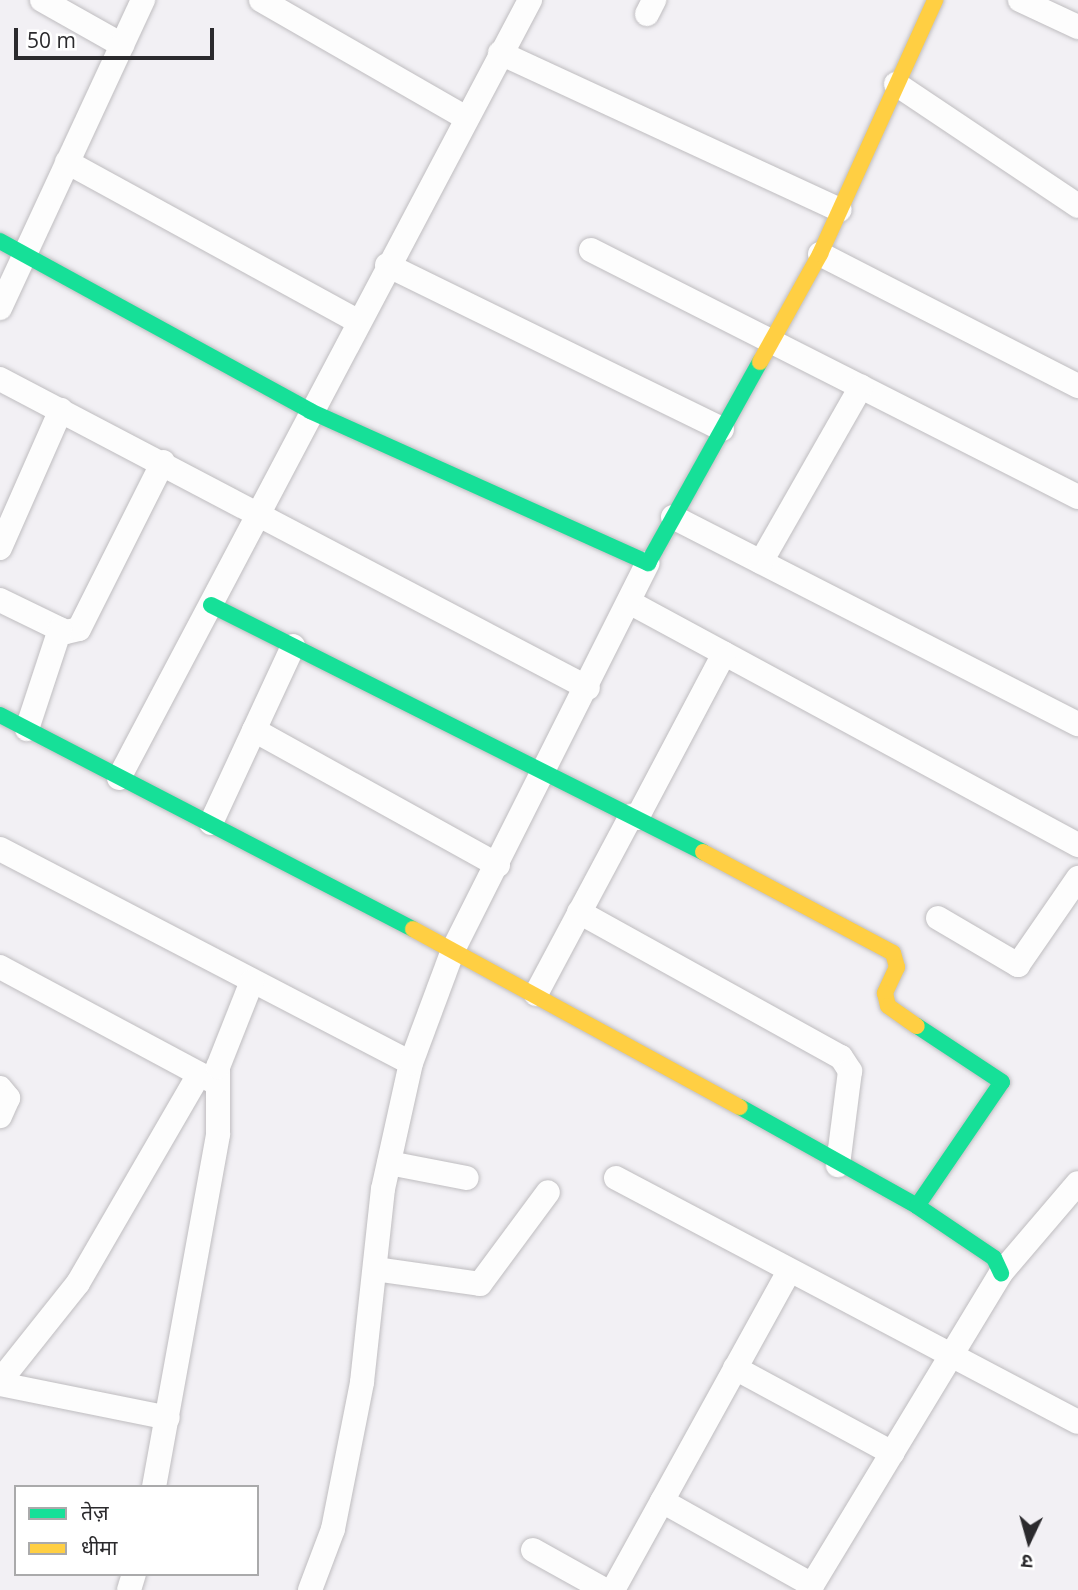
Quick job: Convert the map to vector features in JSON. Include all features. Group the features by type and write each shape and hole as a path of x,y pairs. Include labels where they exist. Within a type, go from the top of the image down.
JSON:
{"street":[{"path":"42,0 122,45"},
{"path":"0,308 143,0"},
{"path":"261,0 466,118"},
{"path":"119,778 387,265 530,0"},
{"path":"310,1590 332,1530 360,1395 389,1163 411,1063 453,950 548,770 648,563 820,254 935,0"},
{"path":"1020,0 1078,27"},
{"path":"500,53 840,210"},
{"path":"896,84 1078,206"},
{"path":"67,162 358,321"},
{"path":"0,241 310,411 648,563"},
{"path":"592,250 861,387 1076,488"},
{"path":"820,254 1078,386"},
{"path":"387,265 722,429"},
{"path":"0,379 259,511 588,688"},
{"path":"761,562 861,387"},
{"path":"0,548 61,410"},
{"path":"0,600 60,629 79,629 163,463"},
{"path":"673,517 1078,724"},
{"path":"629,603 1078,845"},
{"path":"211,605 548,770 893,953 897,967 885,993 888,1006 999,1077 1001,1090 917,1206"},
{"path":"27,729 60,629"},
{"path":"211,823 293,646"},
{"path":"536,994 724,654"},
{"path":"0,715 536,994 838,1165 917,1206 995,1258 1001,1273"},
{"path":"254,730 498,865"},
{"path":"0,849 411,1063"},
{"path":"938,918 1018,965 1078,878"},
{"path":"579,912 841,1057 850,1071 838,1165"},
{"path":"0,967 208,1078"},
{"path":"168,1419 0,1383 78,1283 208,1078 252,981"},
{"path":"154,1485 218,1134 208,1078"},
{"path":"0,1088 8,1098 0,1116"},
{"path":"389,1163 467,1178"},
{"path":"616,1178 950,1356 1074,1411"},
{"path":"662,1501 811,1588 1001,1273 1078,1183"},
{"path":"374,1269 480,1284 548,1192"},
{"path":"613,1590 789,1271"},
{"path":"736,1368 892,1453"},
{"path":"533,1550 605,1590"}],"traffic: fast":[{"path":"0,241 310,411 648,563 760,362"},
{"path":"211,605 703,852"},
{"path":"0,715 413,929"},
{"path":"917,1026 1002,1082 917,1206"},
{"path":"740,1107 917,1206 994,1258 1001,1273"}],"traffic: slow":[{"path":"760,362 820,254 935,0"},
{"path":"703,852 893,953 897,967 885,993 888,1006 917,1026"},
{"path":"413,929 740,1107"}]}
